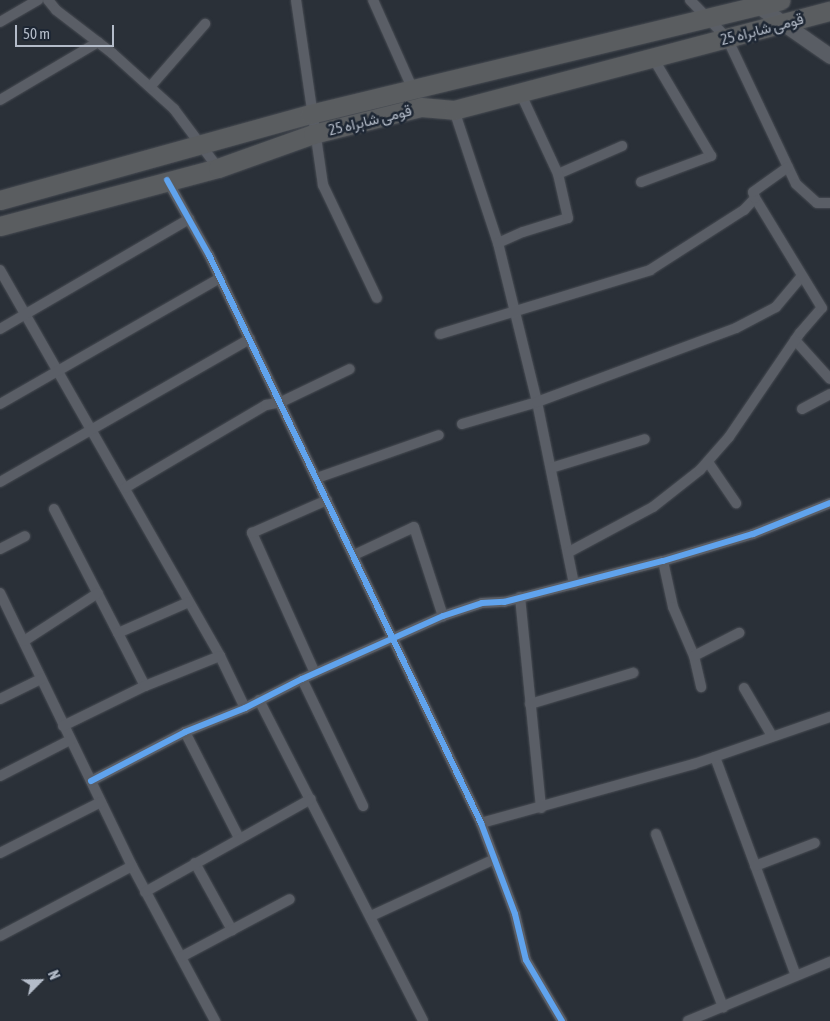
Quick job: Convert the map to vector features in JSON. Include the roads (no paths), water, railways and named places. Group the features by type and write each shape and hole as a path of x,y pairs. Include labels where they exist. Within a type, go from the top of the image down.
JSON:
{"highway":[{"name":"قومی شاہراہ 25","path":"0,200 201,146 310,114 780,0"},
{"name":"قومی شاہراہ 25","path":"0,226 167,180 218,168 313,134 421,107 454,110 830,11"}],"main road":[{"path":"757,6 830,56"}],"street":[{"path":"0,22 38,0"},
{"path":"48,0 56,10 98,42 174,109 218,168"},
{"path":"296,0 310,114 323,185 377,298"},
{"path":"372,0 421,107"},
{"path":"690,0 727,38 796,184 816,203 830,203"},
{"path":"150,87 205,24"},
{"path":"0,100 98,42"},
{"path":"641,182 710,156 653,58"},
{"path":"498,243 523,232 568,218 558,174 520,92"},
{"path":"454,110 498,243 537,402 574,584"},
{"path":"558,174 622,146"},
{"path":"569,552 653,507 708,462 729,437 795,340 822,308 755,198 754,192 788,167"},
{"path":"167,180 220,278 250,339 481,823 515,914 526,960 562,1021"},
{"path":"440,334 650,270 744,210 755,198"},
{"path":"0,329 189,219"},
{"path":"0,270 220,656 245,708"},
{"path":"462,424 537,402 736,328 776,307 802,276"},
{"path":"0,404 220,278"},
{"path":"0,482 90,428 250,339"},
{"path":"795,340 828,373"},
{"path":"124,488 266,405 280,402 350,369"},
{"path":"802,409 830,394"},
{"path":"316,478 439,435"},
{"path":"551,468 645,439"},
{"path":"708,462 736,503"},
{"path":"315,672 252,533 327,500"},
{"path":"92,781 185,732 245,708 315,672 443,616 482,603 520,597 663,561 752,534 830,503"},
{"path":"54,509 145,686"},
{"path":"354,555 414,527 443,616"},
{"path":"0,549 25,536"},
{"path":"663,561 673,607 694,656 701,687"},
{"path":"0,593 5,615 24,641 132,866 215,1021"},
{"path":"24,641 98,593"},
{"path":"520,597 541,808"},
{"path":"118,632 189,602"},
{"path":"694,656 739,633"},
{"path":"64,726 145,686 220,656"},
{"path":"530,704 633,672"},
{"path":"0,700 41,679"},
{"path":"302,679 363,806"},
{"path":"744,688 772,736"},
{"path":"259,700 423,1021"},
{"path":"481,823 541,808 715,757 830,717"},
{"path":"185,732 239,838"},
{"path":"0,776 70,740"},
{"path":"715,757 796,976"},
{"path":"146,892 311,799"},
{"path":"0,853 101,802"},
{"path":"656,834 723,1007"},
{"path":"755,866 815,843"},
{"path":"370,916 495,860"},
{"path":"195,863 232,930"},
{"path":"0,936 132,866"},
{"path":"181,957 290,899"},
{"path":"688,1021 830,962"}]}
